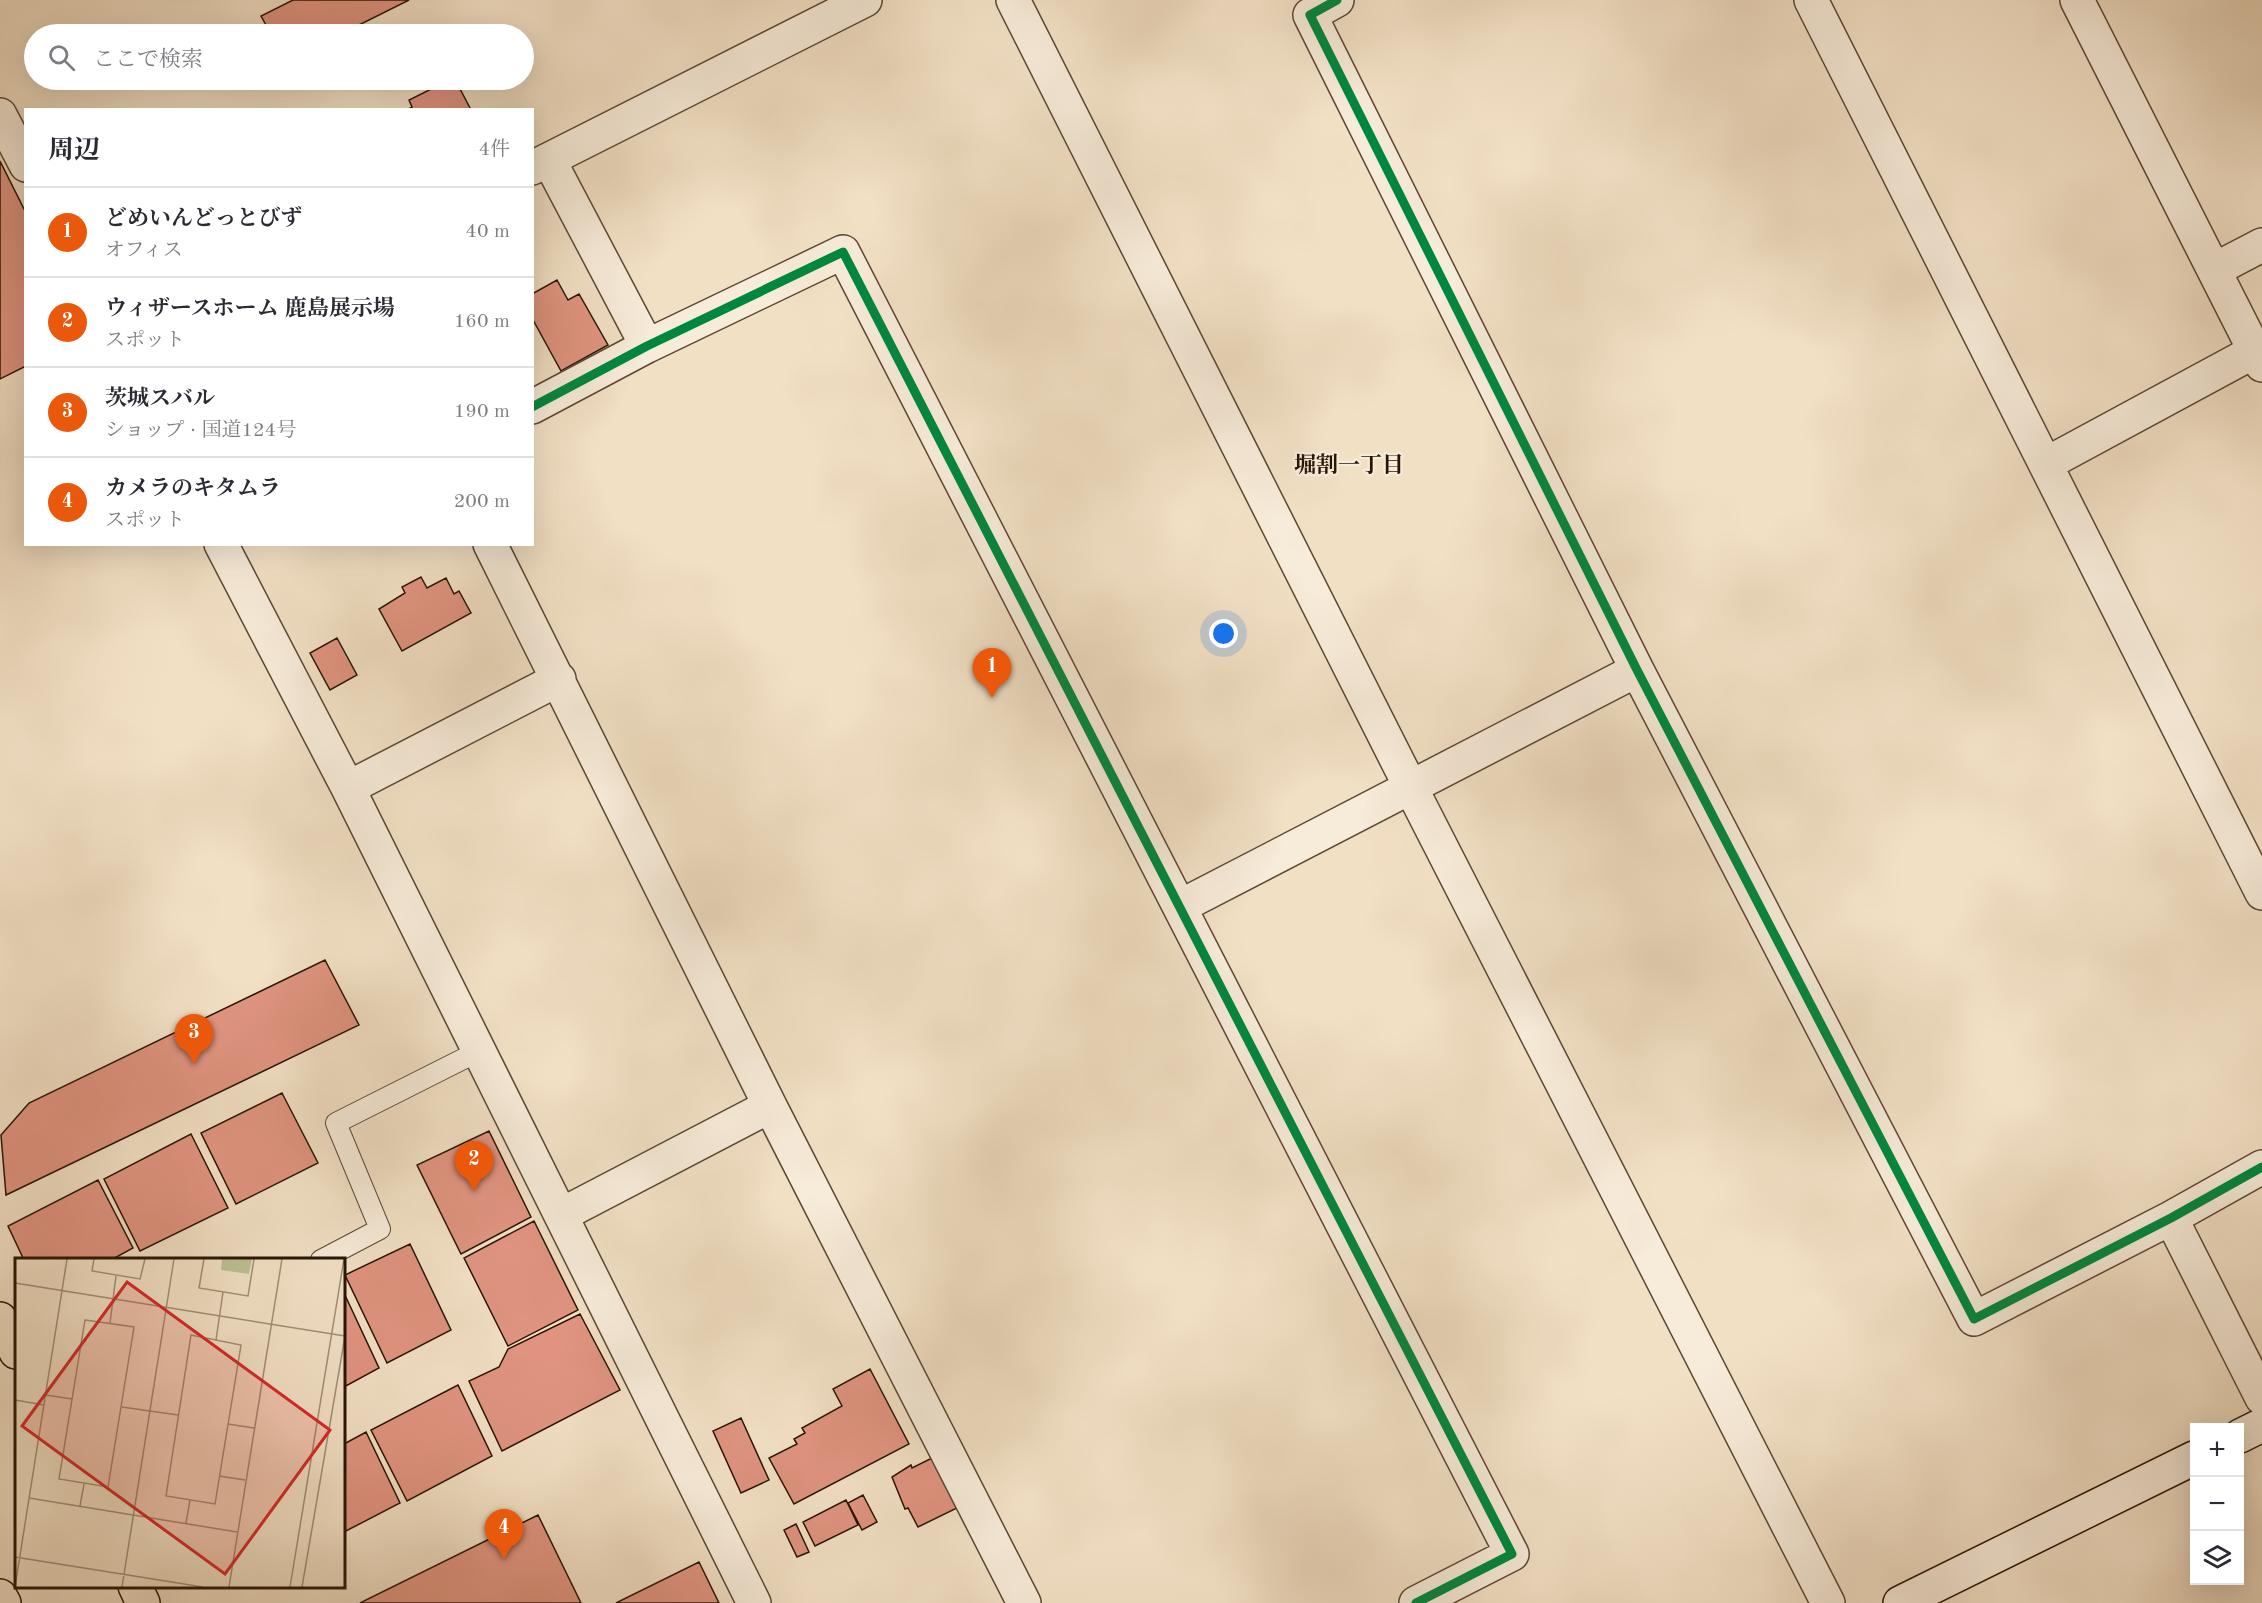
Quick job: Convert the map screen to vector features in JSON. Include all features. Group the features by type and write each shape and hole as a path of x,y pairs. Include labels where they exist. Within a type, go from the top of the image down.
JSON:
{"highway":[{"path":"0,1319 15,1350"},
{"path":"136,1588 143,1603"},
{"path":"0,1596 3,1603"}],"street":[{"path":"647,346 541,164 865,0"},
{"path":"1013,0 1411,788 1828,1603"},
{"path":"1337,0 1310,15 1637,670 1974,1319 2171,1218 2262,1167"},
{"path":"1811,0 2262,892"},
{"path":"2046,464 2259,358 2078,0"},
{"path":"0,115 24,161"},
{"path":"2214,270 2262,245"},
{"path":"534,406 647,346 843,252 1512,1554 1416,1603"},
{"path":"222,546 348,788 754,1603"},
{"path":"491,546 770,1106 1024,1603"},
{"path":"1181,906 1637,670"},
{"path":"348,788 559,679"},
{"path":"561,1215 770,1106"},
{"path":"2171,1218 2262,1398"},
{"path":"2244,1434 2262,1425"},
{"path":"1900,1603 2190,1460"}],"lane":[{"path":"325,1258 380,1229 336,1123 479,1051"}],"building":[{"path":"293,0 409,0 361,24 265,24 261,16"},
{"path":"429,90 461,90 470,108 410,108 412,107 409,100"},
{"path":"0,161 24,209 24,367 0,379"},
{"path":"557,280 568,300 579,294 608,345 561,371 534,322 534,293"},
{"path":"421,577 427,588 446,578 454,594 459,591 471,613 402,651 379,609 405,593 402,587"},
{"path":"337,638 357,675 330,690 310,653"},
{"path":"325,960 359,1025 6,1195 1,1135 29,1103"},
{"path":"282,1093 318,1163 236,1204 201,1133"},
{"path":"489,1131 531,1217 461,1254 417,1165"},
{"path":"191,1134 228,1208 140,1251 104,1179"},
{"path":"98,1180 133,1248 115,1258 23,1258 8,1226"},
{"path":"534,1221 578,1310 508,1346 464,1258"},
{"path":"410,1244 451,1330 387,1363 345,1275"},
{"path":"345,1295 379,1368 345,1386"},
{"path":"580,1314 620,1390 502,1451 469,1381 499,1367 508,1349"},
{"path":"870,1369 909,1444 794,1504 769,1458 797,1444 794,1439 805,1433 802,1428 842,1406 833,1389"},
{"path":"458,1385 492,1456 407,1501 371,1430"},
{"path":"741,1418 769,1480 741,1493 713,1431"},
{"path":"366,1432 400,1503 345,1531 345,1443"},
{"path":"934,1457 959,1507 918,1527 908,1508 905,1509 892,1477 911,1465 912,1468"},
{"path":"863,1495 877,1522 862,1530 848,1503"},
{"path":"846,1500 858,1525 815,1546 803,1522"},
{"path":"538,1515 581,1603 360,1603"},
{"path":"796,1524 809,1552 797,1557 784,1530"},
{"path":"699,1562 719,1603 616,1603"}],"cycle path":[{"path":"1337,0 1310,15 1637,670 1974,1319 2171,1218 2262,1167"},
{"path":"534,406 647,346 843,252 1512,1554 1416,1603"}],"place":[{"name":"どめいんどっとびず","path":"992,698"},
{"name":"茨城スバル","path":"194,1064"},
{"name":"ウィザースホーム 鹿島展示場","path":"474,1191"},
{"name":"カメラのキタムラ","path":"504,1559"}],"district":[{"name":"堀割一丁目","path":"1349,466"}]}
